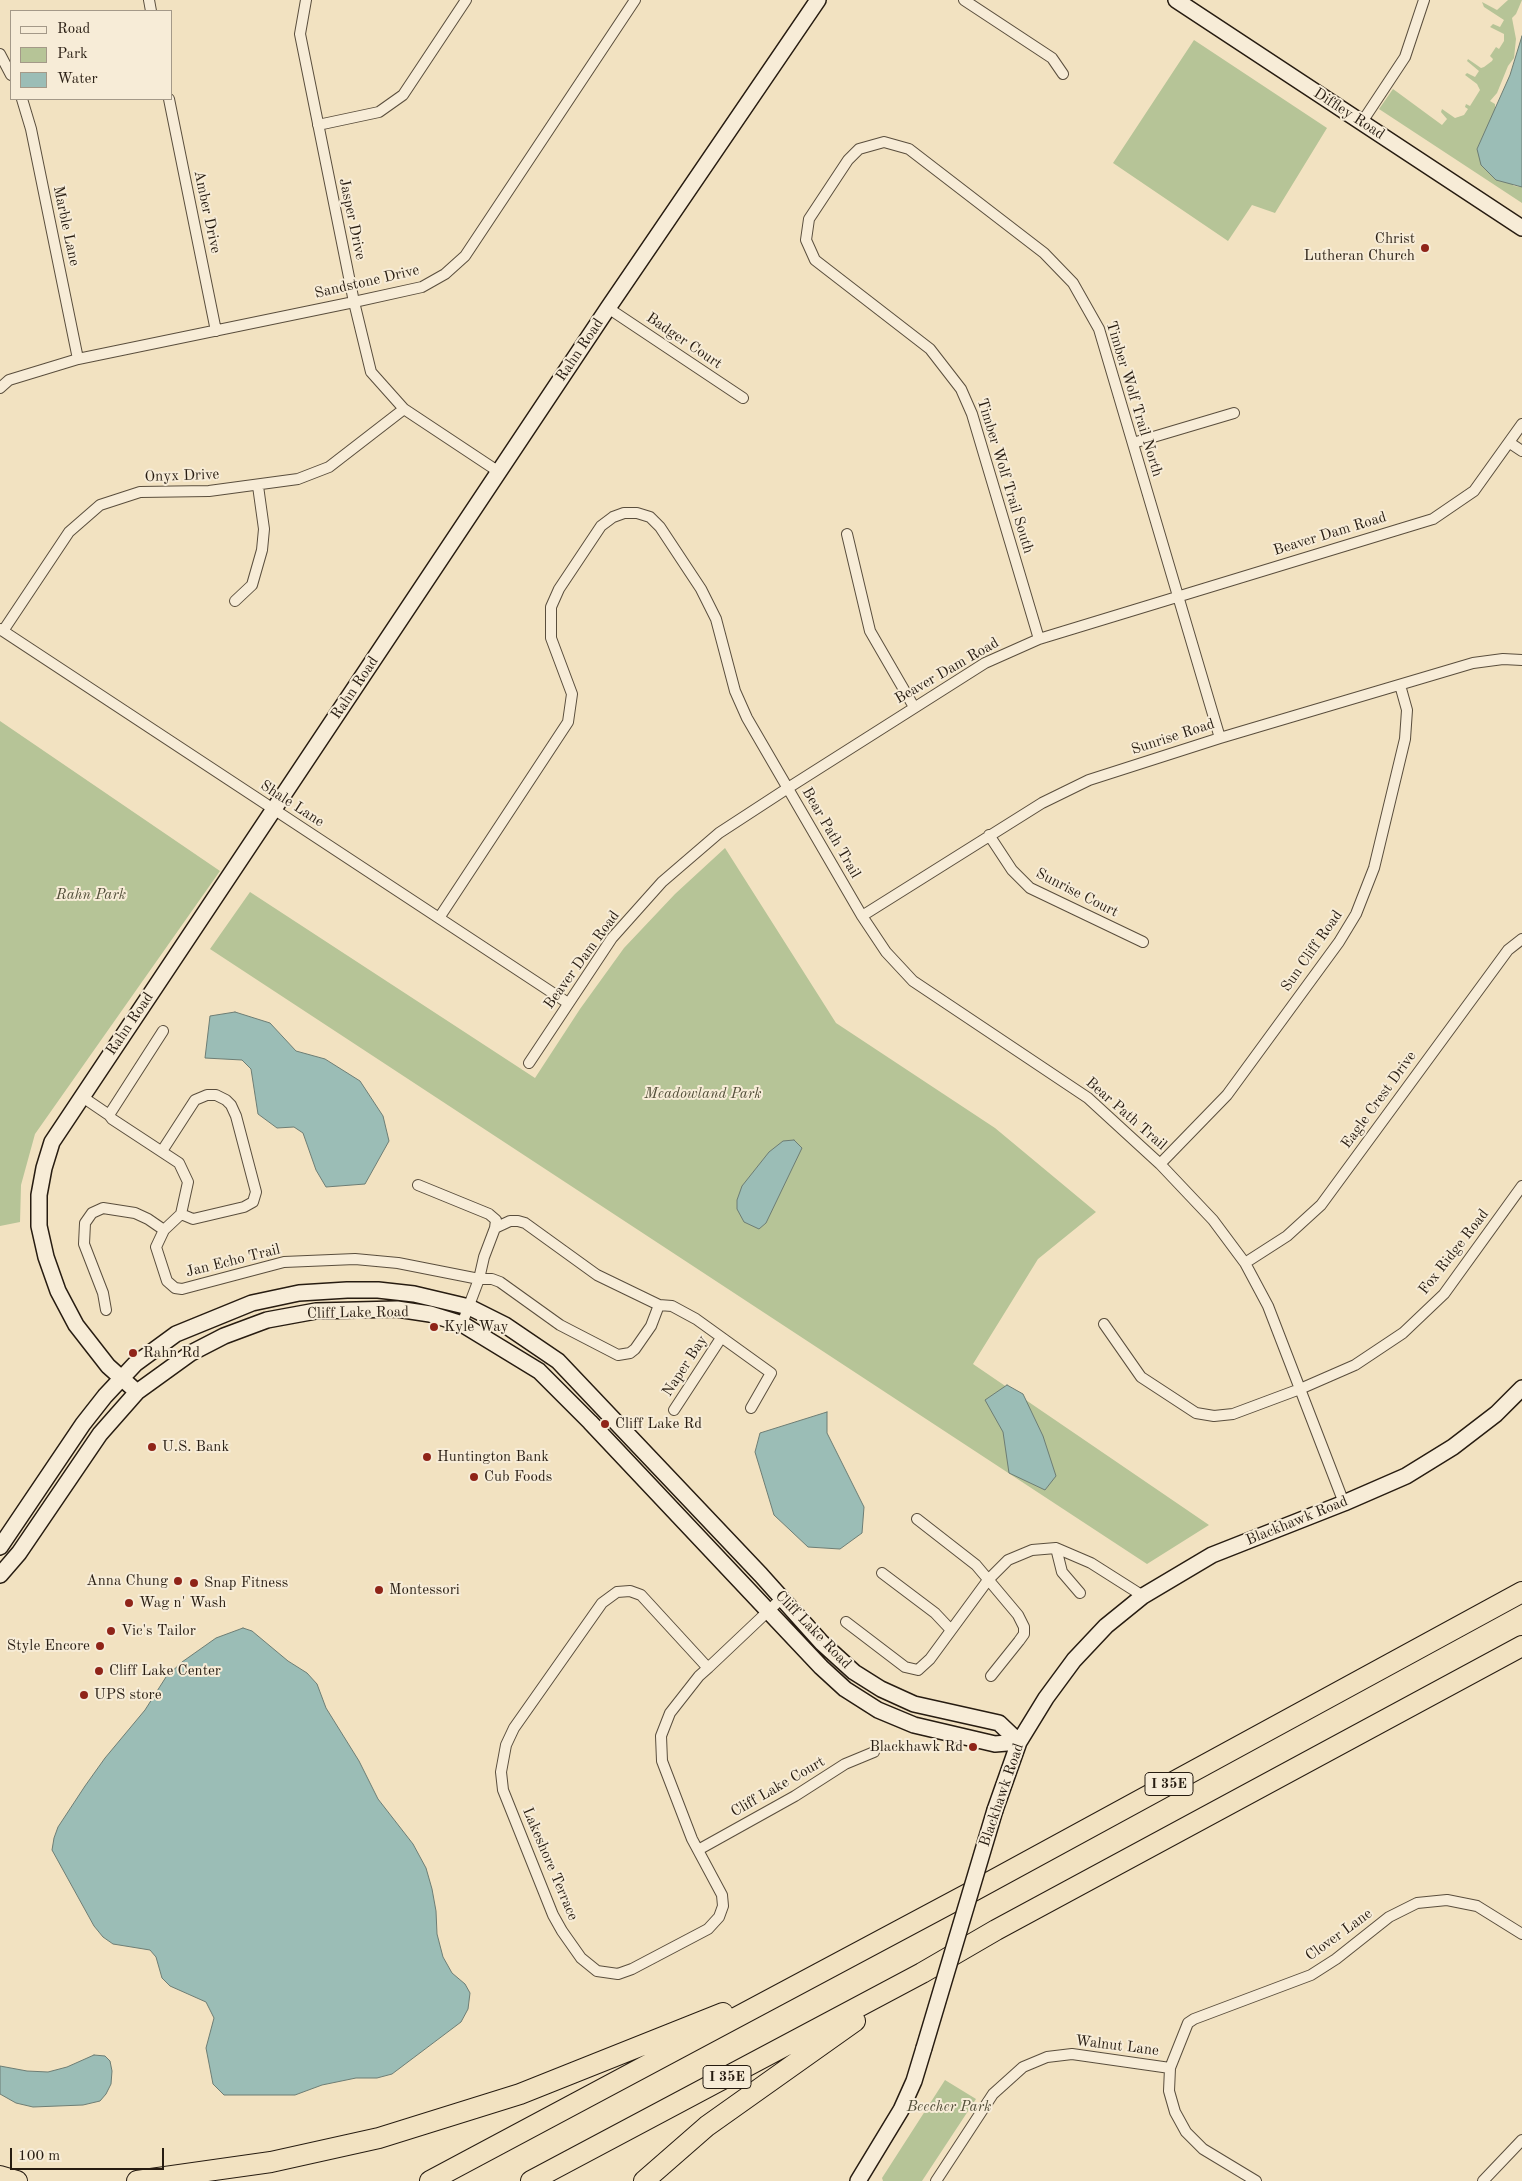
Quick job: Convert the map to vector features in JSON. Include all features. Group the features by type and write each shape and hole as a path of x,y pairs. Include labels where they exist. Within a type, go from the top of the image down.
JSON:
{"highway":[{"name":"I 35E","path":"430,2181 815,1976 1522,1592"},
{"name":"I 35E","path":"531,2181 922,1973 996,1930 1522,1646"},
{"path":"644,2181 707,2126 922,1973"},
{"path":"137,2181 271,2162 379,2138 520,2094 815,1976"},
{"path":"658,2181 707,2126"},
{"path":"0,2176 17,2181"}],"street":[{"name":"Jasper Drive","path":"306,0 300,34 354,302 371,372 404,409 499,472"},
{"path":"318,124 379,112 403,94 466,0"},
{"name":"Sandstone Drive","path":"0,388 9,380 78,359 422,287 445,274 465,256 635,0"},
{"name":"Rahn Road","path":"137,1392 108,1366 72,1317 58,1291 46,1257 39,1226 39,1195 44,1168 52,1142 608,308 818,0"},
{"path":"964,0 1052,58 1063,74"},
{"name":"Diffley Road","path":"1176,0 1522,228"},
{"path":"1362,122 1405,57 1424,0"},
{"path":"0,54 10,73"},
{"name":"Marble Lane","path":"22,100 31,129 78,359"},
{"name":"Amber Drive","path":"169,100 216,331"},
{"name":"Timber Wolf Trail North","path":"848,160 859,149 884,142 909,149 1044,253 1073,283 1099,330 1220,738"},
{"name":"Timber Wolf Trail South","path":"848,160 809,219 806,240 815,260 930,349 961,389 972,414 1039,639"},
{"name":"Badger Court","path":"608,308 743,398"},
{"name":"Onyx Drive","path":"2,630 69,532 100,505 140,492 209,491 258,486 298,479 330,467 404,409"},
{"path":"1133,443 1234,413"},
{"name":"Beaver Dam Road","path":"529,1063 612,938 662,882 719,833 788,788 985,663 1039,639 1434,519 1474,491 1522,424"},
{"path":"1510,443 1522,451"},
{"path":"235,601 252,585 262,550 264,529 258,486"},
{"name":"Bear Path Trail","path":"439,918 568,722 572,694 551,638 552,607 559,589 601,526 613,517 624,513 637,513 650,518 660,527 701,589 716,619 736,691 747,718 862,916 886,952 914,981 1088,1098 1160,1164 1213,1220 1245,1263 1268,1306 1344,1503"},
{"path":"847,534 870,631 914,707"},
{"name":"Shale Lane","path":"2,630 568,1003"},
{"name":"Sunrise Road","path":"862,916 1042,803 1089,780 1220,738 1473,663 1503,659 1522,660"},
{"name":"Sun Cliff Road","path":"1160,1164 1227,1095 1339,942 1356,914 1374,868 1405,739 1407,710 1400,685"},
{"name":"Sunrise Court","path":"989,835 1012,870 1030,888 1143,942"},
{"name":"Eagle Crest Drive","path":"1245,1263 1287,1236 1320,1205 1508,950 1522,939"},
{"path":"109,1115 163,1031"},
{"path":"162,1151 195,1100 207,1095 216,1095 226,1100 231,1106 236,1116 256,1192 253,1202 244,1207 193,1219 181,1214"},
{"path":"81,1096 179,1163 188,1182 181,1214 164,1230 148,1219 134,1213 103,1208 92,1213 85,1223 84,1244 103,1293 106,1310"},
{"path":"418,1185 490,1214 496,1220 479,1280 462,1324"},
{"name":"Fox Ridge Road","path":"1104,1324 1141,1377 1196,1413 1214,1416 1233,1414 1300,1389 1355,1365 1403,1333 1444,1294 1522,1186"},
{"path":"495,1228 510,1221 525,1223 597,1275 659,1306 672,1306 696,1319 721,1338 752,1357 771,1373 751,1408"},
{"name":"Jan Echo Trail","path":"164,1230 156,1247 166,1281 175,1288 182,1289 284,1262 355,1259 398,1263 479,1280 492,1279 500,1282 560,1325 618,1356 630,1353 635,1349 651,1326 659,1306"},
{"name":"Cliff Lake Road","path":"0,1547 83,1424 121,1378 135,1364 176,1334 252,1303 299,1294 347,1290 378,1290 414,1294 468,1307 505,1325 558,1361 782,1598 822,1643 854,1672 882,1689 914,1704 999,1723 1019,1742"},
{"name":"Cliff Lake Road","path":"0,1575 19,1553 100,1434 137,1392 191,1353 224,1336 267,1320 316,1311 397,1309 430,1314 462,1324 539,1371 590,1422 820,1667 845,1689 878,1710 914,1725 995,1744 1019,1742"},
{"name":"Naper Bay","path":"674,1410 721,1338"},
{"name":"Blackhawk Road","path":"858,2181 901,2110 914,2081 995,1810 1019,1742 1046,1698 1074,1660 1106,1626 1142,1596 1212,1555 1344,1503 1406,1476 1453,1448 1496,1414 1522,1388"},
{"path":"917,1519 976,1565 1018,1615 1024,1627 1024,1634 991,1676"},
{"path":"846,1622 911,1670 918,1670 988,1580 1008,1560 1032,1550 1056,1548 1091,1563 1142,1596"},
{"path":"1056,1548 1062,1572 1080,1593"},
{"path":"882,1572 935,1613 951,1630"},
{"name":"Lakeshore Terrace","path":"708,1668 641,1595 623,1590 611,1594 602,1603 514,1728 506,1745 501,1762 502,1781 506,1799 556,1924 581,1958 597,1971 618,1974 632,1970 708,1929 716,1921 723,1906 722,1895 698,1850 662,1761 660,1744 663,1728 670,1713 698,1676 708,1668 782,1598"},
{"name":"Cliff Lake Court","path":"698,1850 795,1796 845,1764 874,1752"},
{"name":"Clover Lane","path":"1170,2068 1188,2023 1194,2019 1311,1975 1336,1959 1389,1916 1417,1903 1447,1900 1477,1906 1522,1934"},
{"name":"Walnut Lane","path":"936,2181 993,2094 1023,2067 1047,2058 1072,2054 1170,2068 1169,2091 1174,2112 1186,2132 1203,2149 1256,2181"},
{"path":"1483,2181 1522,2140"}],"green space":[{"path":"1508,0 1522,0 1516,14 1512,18 1516,39 1514,58 1508,66 1497,93 1490,101 1495,104 1495,111 1477,149 1514,186 1522,187 1522,203 1379,109 1393,89 1442,125 1447,119 1441,112 1442,109 1455,118 1464,115 1468,109 1465,107 1466,104 1470,106 1480,90 1477,84 1465,75 1467,73 1475,77 1479,71 1467,61 1468,59 1481,68 1484,67 1492,61 1493,59 1490,56 1496,47 1499,49 1504,41 1504,34 1490,27 1493,24 1500,27 1504,20 1484,7 1482,2 1497,10"},
{"path":"1194,40 1327,128 1275,213 1252,205 1228,241 1113,163"},
{"name":"Rahn Park","path":"0,721 220,871 35,1134 21,1185 20,1222 0,1226"},
{"name":"Meadowland Park","path":"725,848 836,1023 995,1128 1096,1212 1038,1259 973,1364 1209,1525 1147,1564 210,949 250,892 535,1078 580,1009 624,948 675,894"},
{"name":"Beecher Park","path":"945,2080 976,2099 922,2181 883,2181 882,2178"}],"water":[{"path":"1522,36 1522,187 1496,180 1481,165 1477,149 1510,75"},
{"path":"235,1012 270,1023 296,1051 325,1059 360,1081 383,1116 389,1141 365,1184 326,1187 316,1170 303,1133 294,1127 277,1128 258,1114 251,1069 242,1060 205,1058 210,1016"},
{"path":"794,1140 802,1148 766,1223 759,1229 744,1222 737,1209 737,1200 742,1186 769,1152 783,1141"},
{"path":"1007,1385 1023,1394 1043,1436 1056,1476 1045,1490 1009,1473 1003,1432 985,1400"},
{"path":"827,1412 827,1433 864,1507 862,1533 840,1549 808,1547 774,1515 755,1452 760,1433"},
{"path":"243,1628 252,1631 288,1661 307,1673 317,1684 326,1708 359,1761 378,1799 413,1844 426,1868 432,1889 436,1911 437,1934 443,1957 452,1973 465,1984 470,1993 468,2009 461,2022 392,2074 377,2078 356,2078 322,2085 295,2095 224,2095 213,2084 206,2048 214,2018 206,2002 170,1986 162,1978 156,1957 150,1950 113,1944 103,1937 94,1926 52,1850 58,1827 85,1786 105,1758 145,1710 166,1677 182,1662 216,1638"},
{"path":"94,2055 105,2056 110,2061 112,2071 111,2084 100,2101 83,2105 33,2107 16,2103 0,2094 0,2066 27,2071 48,2072 67,2067"}],"place":[{"name":"Christ Lutheran Church","path":"1425,248"},
{"name":"Kyle Way","path":"434,1327"},
{"name":"Rahn Rd","path":"133,1353"},
{"name":"Cliff Lake Rd","path":"605,1424"},
{"name":"U.S. Bank","path":"152,1447"},
{"name":"Huntington Bank","path":"427,1457"},
{"name":"Cub Foods","path":"474,1477"},
{"name":"Anna Chung","path":"178,1581"},
{"name":"Snap Fitness","path":"194,1583"},
{"name":"Montessori","path":"379,1590"},
{"name":"Wag n' Wash","path":"129,1603"},
{"name":"Vic's Tailor","path":"111,1631"},
{"name":"Style Encore","path":"100,1646"},
{"name":"Cliff Lake Center","path":"99,1671"},
{"name":"UPS store","path":"84,1695"},
{"name":"Blackhawk Rd","path":"973,1747"}]}
